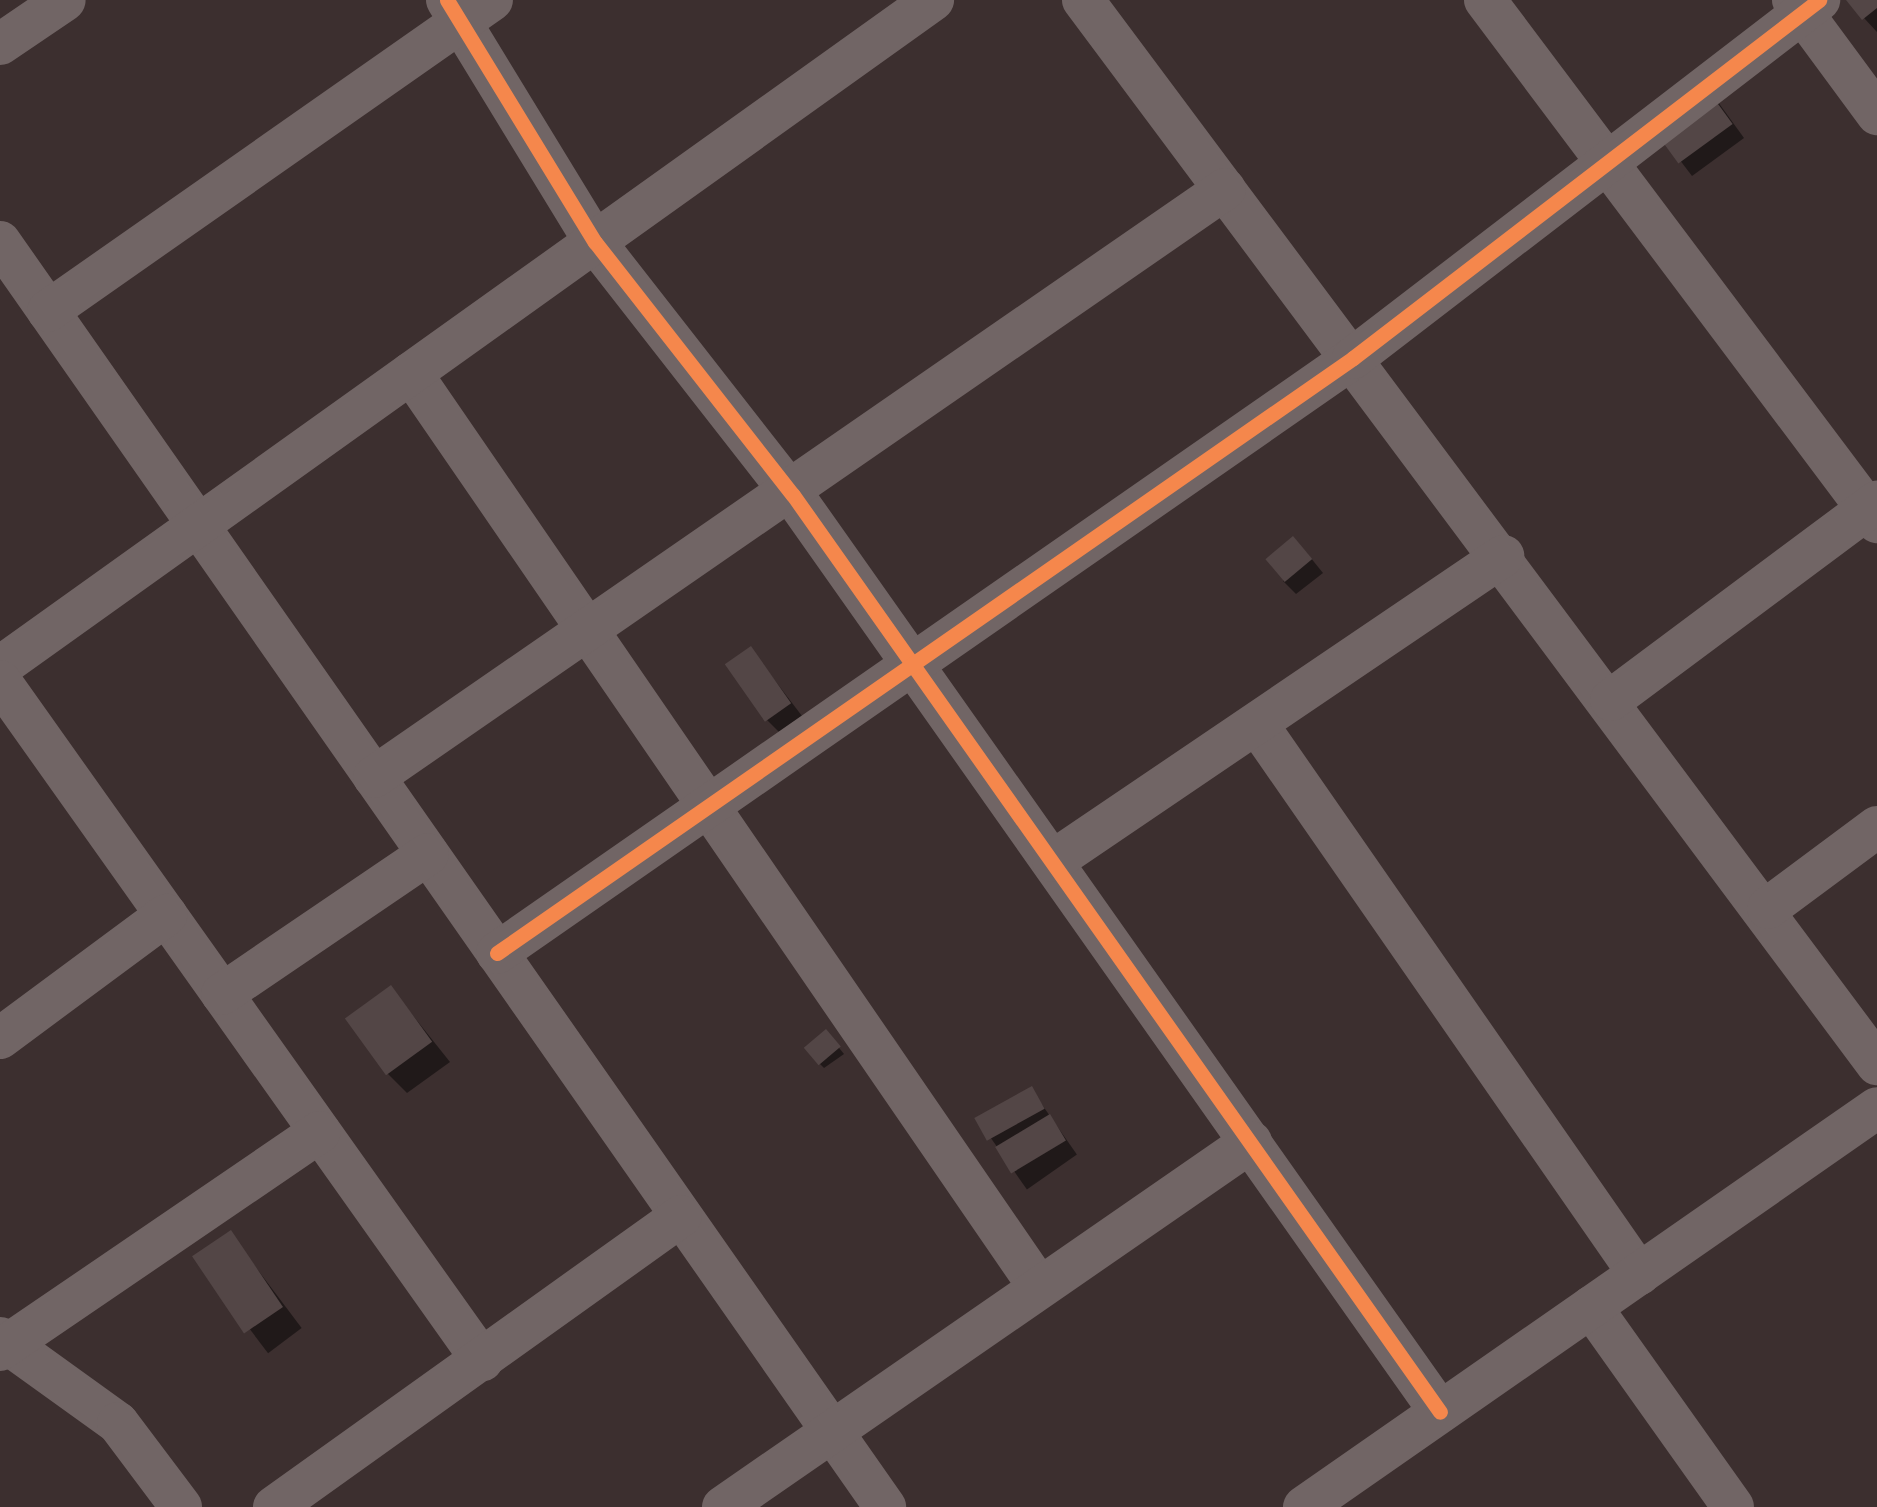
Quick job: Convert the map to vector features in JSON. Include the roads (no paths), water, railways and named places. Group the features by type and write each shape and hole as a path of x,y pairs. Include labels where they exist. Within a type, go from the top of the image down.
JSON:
{"street":[{"path":"0,44 65,0"},
{"path":"0,666 933,0"},
{"path":"1082,0 1768,908 1877,1064"},
{"path":"1484,0 1874,511 1611,700"},
{"path":"498,953 909,659 1352,358 1804,4 1877,114"},
{"path":"48,311 467,7 595,242 793,495 1440,1412"},
{"path":"374,778 589,638 1225,190"},
{"path":"0,242 884,1507"},
{"path":"411,373 702,808 1039,1286"},
{"path":"1054,860 1502,556"},
{"path":"0,680 482,1360"},
{"path":"1258,724 1638,1274"},
{"path":"1768,908 1877,827"},
{"path":"222,994 428,854"},
{"path":"0,1038 166,914"},
{"path":"1304,1507 1877,1108"},
{"path":"180,1507 118,1423 3,1344 320,1132"},
{"path":"723,1507 1251,1142"},
{"path":"274,1507 681,1216"},
{"path":"1592,1307 1732,1507"}]}
